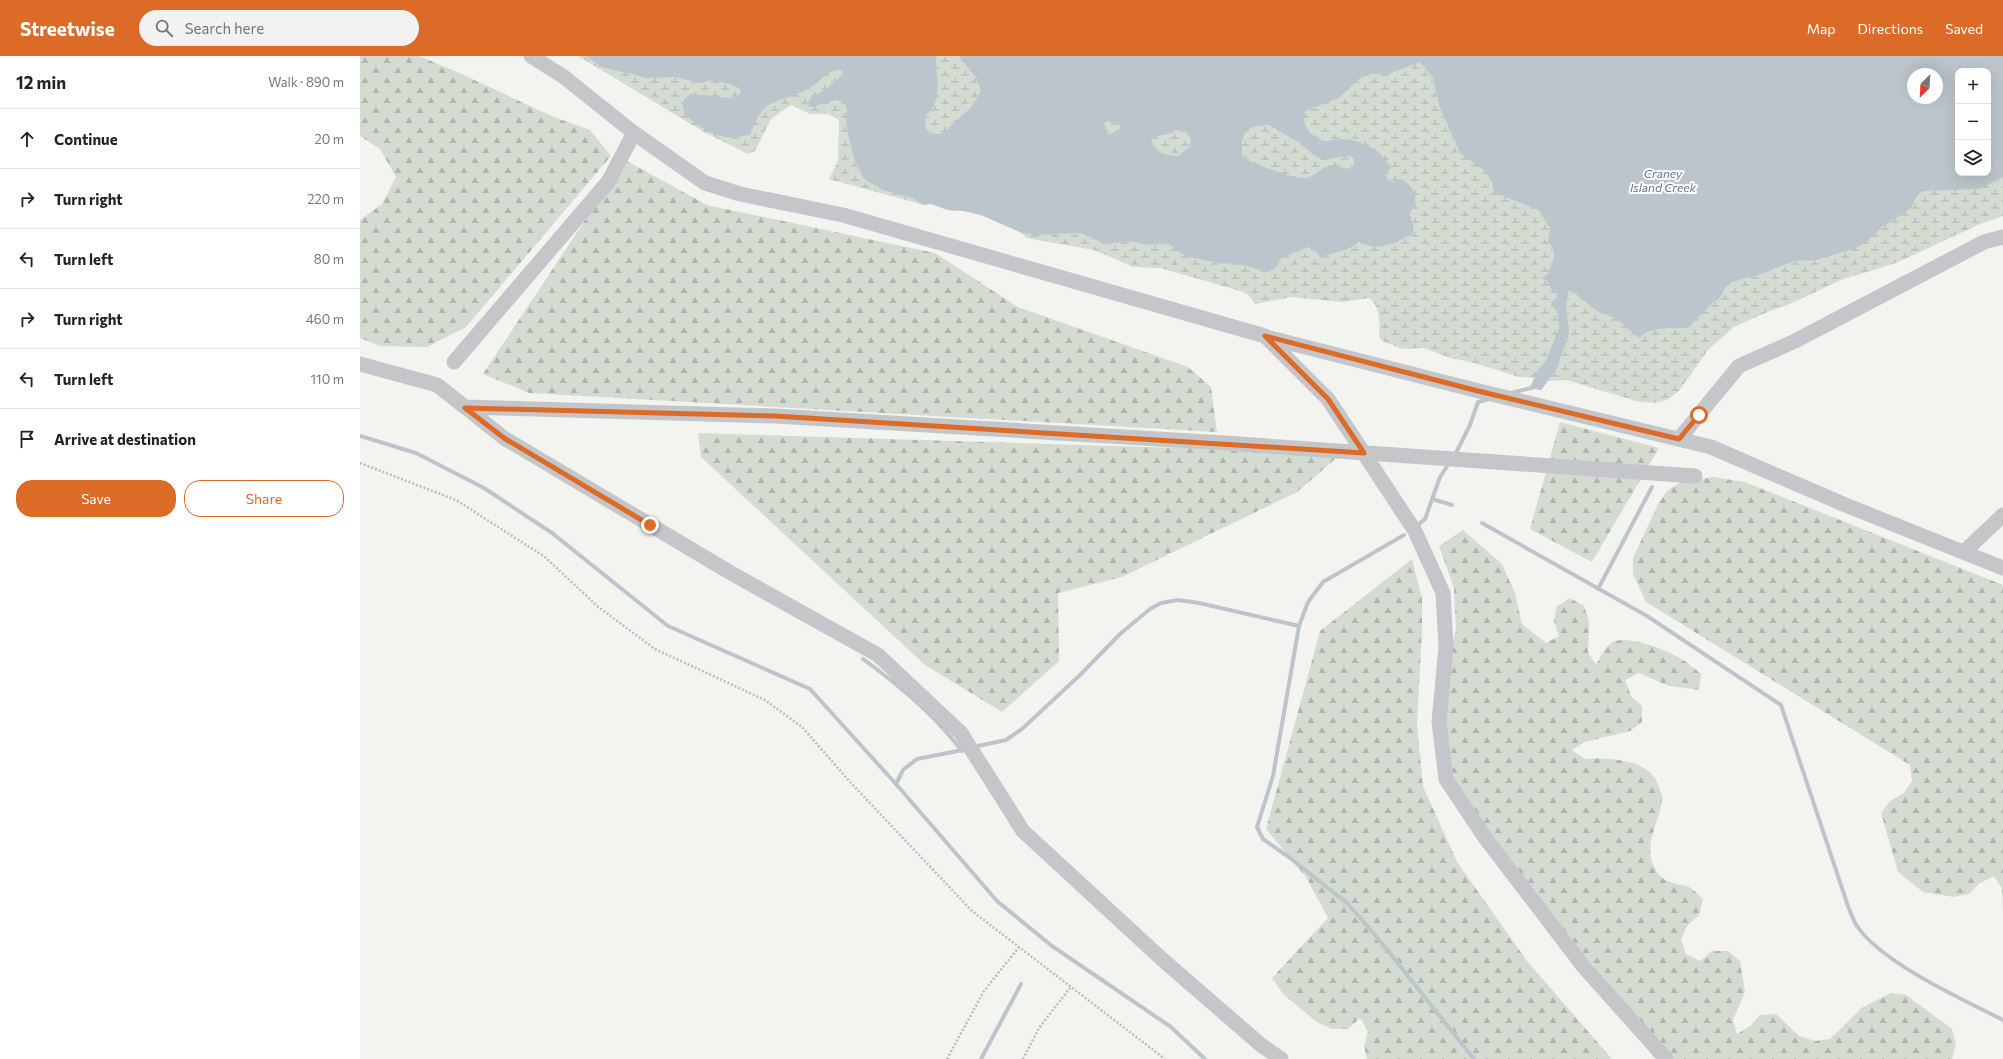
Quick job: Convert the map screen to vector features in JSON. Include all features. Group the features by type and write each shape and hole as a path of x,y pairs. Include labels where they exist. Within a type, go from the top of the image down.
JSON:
{"lane":[{"path":"531,56 564,77 634,133 705,183 740,194 843,215 1265,336 1478,391 1711,447 1843,504 2003,568"},
{"path":"454,362 608,182 634,133"},
{"path":"1679,439 1739,366 1795,341 1984,242 2003,237"},
{"path":"1265,336 1328,399 1415,531 1443,593 1446,646 1439,722 1446,779 1486,839 1583,966 1666,1059"},
{"path":"360,364 437,385 504,438 731,573 878,655 961,733 1023,831 1164,961 1261,1045 1281,1059"},
{"path":"465,408 775,416 1364,453 1695,476"},
{"path":"1964,552 2003,515"}],"path":[{"path":"360,463 456,500 545,557 597,606 655,649 765,700 802,727 851,783 972,911 1070,988 1165,1059"},
{"path":"947,1059 984,990 1019,947"},
{"path":"1022,1059 1039,1028 1070,988"}],"green space":[{"path":"360,56 419,56 554,117 590,130 611,156 466,327 427,347 380,346 360,338 360,220 382,204 396,177 380,149 360,136"},
{"name":"Craney Island Creek","path":"578,56 1494,56 1955,172 1955,176 1991,176 1991,162 2003,117 2003,216 1978,225 1896,263 1841,280 1790,304 1734,327 1708,350 1679,391 1667,400 1654,403 1640,402 1566,380 1548,381 1541,390 1530,388 1534,378 1519,377 1471,362 1450,358 1424,348 1403,349 1384,342 1379,337 1378,311 1376,306 1369,298 1341,302 1291,297 1256,304 1247,294 1240,291 1160,268 1133,267 1094,250 1026,238 1014,227 989,216 972,212 948,210 930,204 924,205 829,179 838,161 839,120 828,114 810,114 791,105 771,119 755,151 748,154 704,132"},
{"path":"625,160 707,205 935,253 1018,307 1188,367 1211,387 1217,432 529,393 483,374"},
{"path":"1560,422 1659,448 1592,562 1530,529"},
{"path":"698,433 1342,453 1297,492 1122,577 1058,593 1059,661 1002,712 925,665 701,457"},
{"path":"1713,477 1745,482 2003,585 2003,911 2002,889 1994,876 1980,883 1969,894 1954,897 1923,892 1898,872 1881,813 1890,801 1904,793 1912,781 1910,765 1646,602 1633,574 1633,558 1659,502 1668,490 1681,482"},
{"path":"1463,530 1502,564 1515,593 1522,624 1546,643 1559,636 1554,621 1557,606 1570,598 1584,606 1589,621 1588,652 1596,665 1609,645 1615,641 1623,640 1654,646 1674,655 1689,664 1701,674 1699,690 1669,686 1639,673 1625,680 1631,696 1642,706 1642,722 1630,731 1585,742 1572,750 1585,759 1595,758 1617,760 1638,765 1655,778 1662,794 1662,798 1661,808 1652,835 1650,853 1652,862 1657,872 1663,879 1693,889 1703,899 1699,915 1687,926 1681,940 1686,954 1700,961 1712,951 1728,951 1740,961 1745,992 1733,1020 1737,1034 1750,1026 1760,1015 1776,1014 1799,1036 1815,1041 1830,1039 1863,1007 1891,993 1906,995 1952,1029 1956,1044 1952,1059 1671,1059 1634,1019 1469,827 1451,778 1442,735 1444,673 1456,630 1454,588 1439,546"},
{"path":"1412,559 1422,598 1422,629 1417,725 1423,786 1457,862 1527,961 1612,1059 1367,1059 1364,1046 1368,1031 1360,1018 1348,1029 1332,1029 1318,1023 1283,994 1272,978 1328,918 1306,877 1266,829 1320,631"}],"water":[{"name":"Craney Island Creek","path":"586,56 936,56 937,96 932,110 926,115 925,127 929,133 939,134 946,131 971,107 981,91 977,79 959,56 2003,56 2003,177 1979,189 1923,191 1918,194 1912,206 1907,211 1883,226 1868,240 1856,248 1816,260 1794,261 1761,274 1732,282 1726,287 1719,299 1713,302 1688,328 1655,329 1639,338 1617,319 1597,311 1571,290 1568,292 1566,309 1569,330 1568,337 1556,370 1541,390 1530,388 1537,371 1546,361 1559,328 1558,314 1551,302 1556,299 1557,293 1552,291 1547,281 1542,278 1548,274 1554,257 1554,249 1548,242 1550,229 1539,210 1498,194 1493,189 1492,182 1484,170 1460,153 1440,108 1433,78 1420,62 1388,74 1368,74 1359,79 1339,98 1305,111 1304,116 1305,125 1314,137 1326,141 1346,139 1369,146 1382,156 1391,168 1385,174 1387,179 1393,182 1401,179 1410,186 1415,196 1410,215 1413,226 1413,234 1387,245 1374,246 1359,242 1348,249 1320,257 1315,250 1308,247 1282,258 1274,269 1267,272 1239,264 1218,263 1190,257 1182,254 1171,245 1164,243 1150,245 1129,241 1106,244 1080,233 1037,235 1022,233 981,215 949,210 931,204 924,205 912,198 883,190 864,179 854,159 846,123 847,108 843,102 836,100 812,107 809,106 808,102 812,97 828,88 843,74 842,70 833,71 805,91 767,106 759,116 750,135 738,137 722,136 701,127 686,114 683,109 683,104 686,98 691,94 733,98 741,92 739,88 711,80 701,83 675,77 646,78 601,67","holes":["1107,121 1119,124 1121,128 1111,134 1108,134 1104,123","1269,125 1300,143 1315,156 1322,159 1350,156 1354,158 1354,165 1348,169 1335,165 1329,166 1312,176 1298,178 1283,174 1244,159 1242,156 1242,140 1246,132 1253,127","1175,130 1185,131 1191,139 1190,147 1178,156 1161,152 1155,148 1151,140 1156,136 1169,134"]}],"waterway":[{"path":"1511,393 1535,387"},
{"path":"1455,455 1470,425 1478,402 1489,399"},
{"path":"360,436 416,453 484,488 552,533 668,626 810,689 896,784 997,901 1052,946 1171,1027 1205,1059"},
{"path":"1418,525 1425,519 1440,477 1450,462"},
{"path":"1598,589 1652,487"},
{"path":"1432,499 1452,505"},
{"path":"1482,523 1647,616 1781,705 1848,906 1857,926 1869,940 1903,966 1945,991 2003,1020"},
{"path":"1404,535 1323,582 1308,602 1299,626 1273,776 1257,827 1263,839 1290,858 1347,903 1376,936 1474,1059"},
{"path":"978,746 1006,740 1022,729 1080,675 1120,634 1150,609 1161,603 1178,600 1199,603 1299,626"},
{"path":"863,659 890,679 928,712 962,751"},
{"path":"896,784 903,770 917,759 963,750"},
{"path":"981,1059 1021,984"}],"route":[{"path":"650,525 504,438 465,408 775,416 1225,443 1364,453 1328,399 1265,336 1478,391 1679,439 1699,415"}]}
